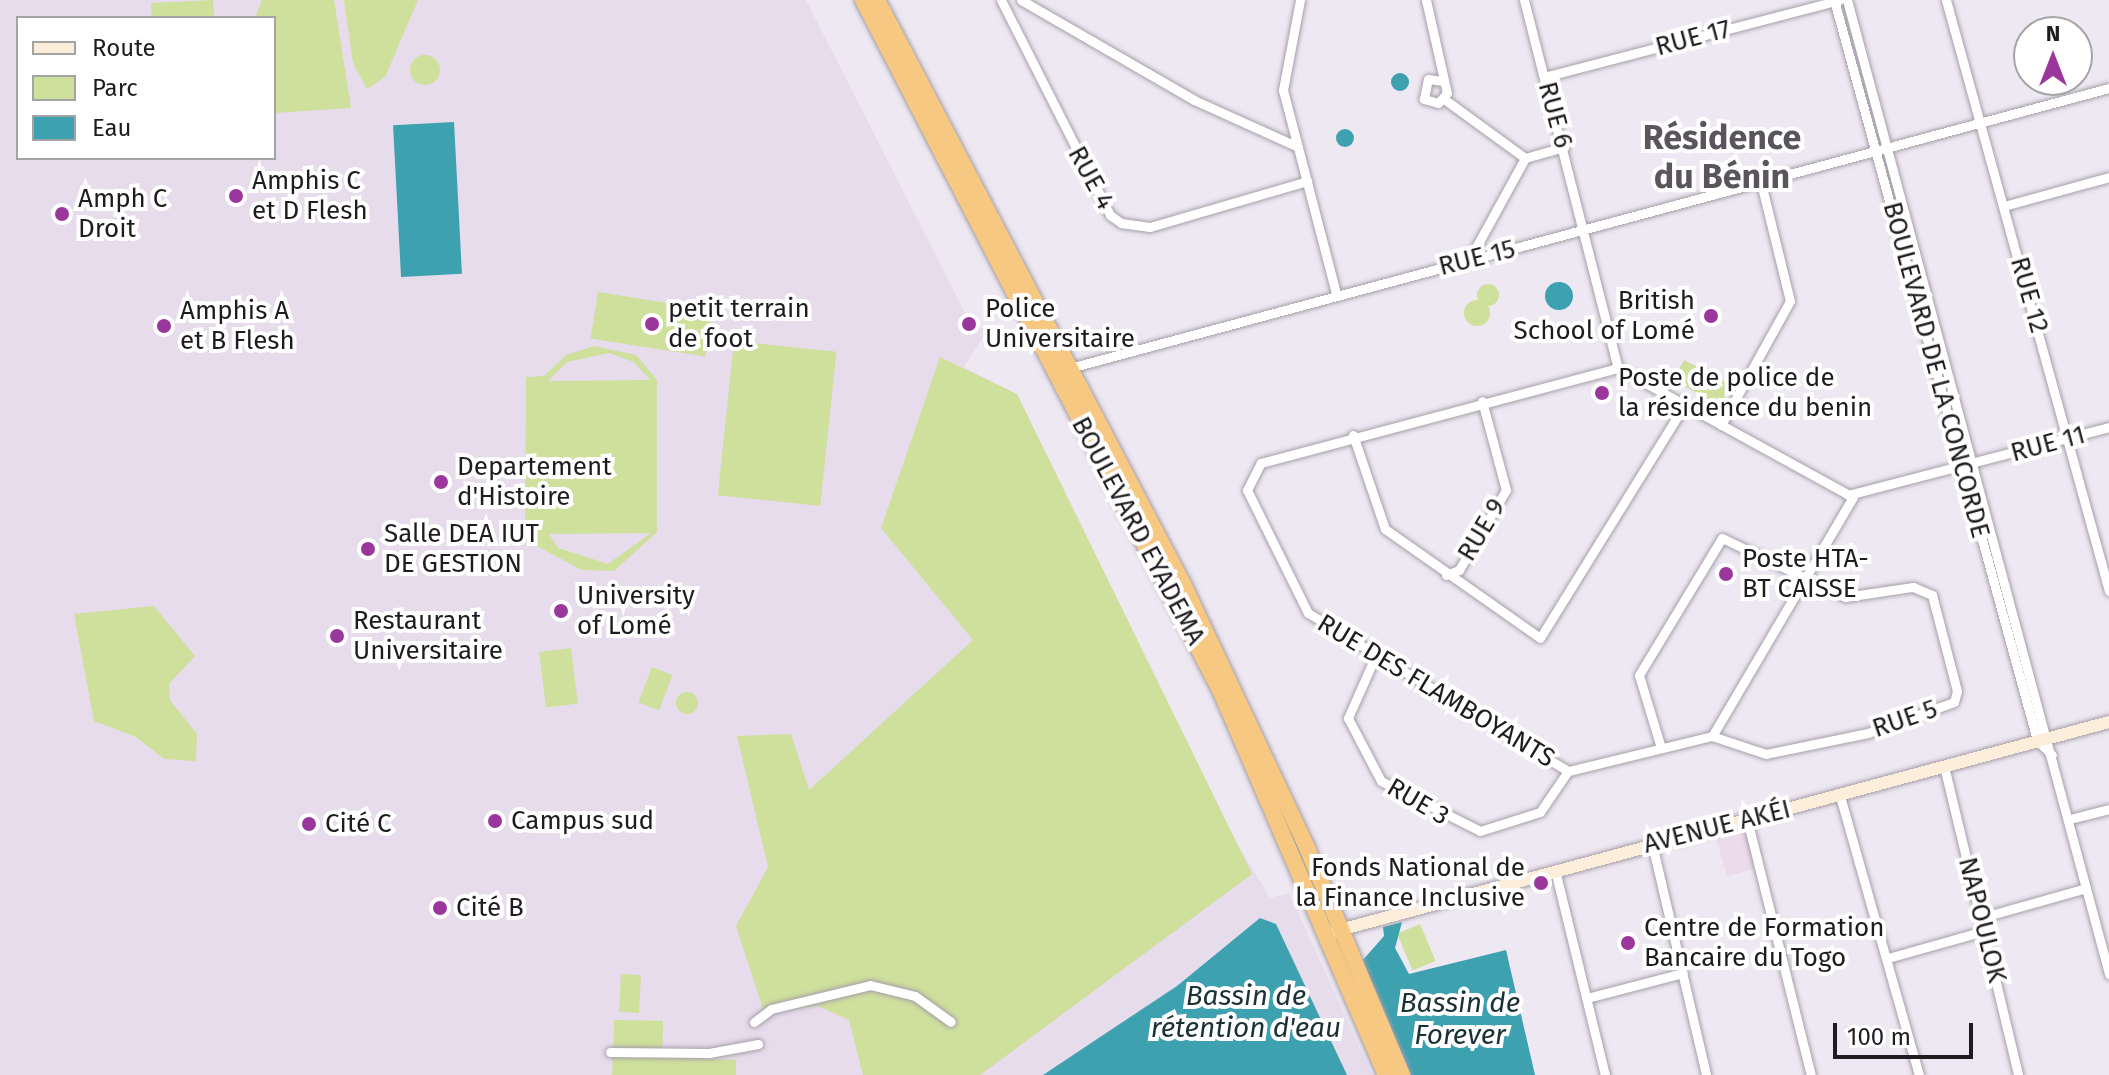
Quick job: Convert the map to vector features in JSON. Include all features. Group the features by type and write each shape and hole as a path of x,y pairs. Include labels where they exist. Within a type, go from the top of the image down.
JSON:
{"highway":[{"name":"BOULEVARD EYADEMA","path":"863,0 1060,370 1221,692 1334,932 1386,1075"},
{"path":"877,0 1060,370"},
{"path":"1334,932 1402,1075"}],"main road":[{"name":"AVENUE AKÉI","path":"1334,932 2109,722"}],"street":[{"name":"RUE 4","path":"1001,0 1110,215 1121,223 1150,227 1307,181"},
{"path":"1021,0 1194,100 1298,147"},
{"path":"1300,0 1282,72 1336,293"},
{"path":"1426,0 1444,99"},
{"name":"RUE 6","path":"1524,0 1587,230 1618,368"},
{"name":"RUE 17","path":"1544,77 1840,0"},
{"name":"BOULEVARD DE LA CONCORDE","path":"1840,0 1888,149 1973,463 2043,740"},
{"name":"BOULEVARD DE LA CONCORDE","path":"1840,0 1876,150 1962,465 2043,740"},
{"name":"RUE 12","path":"1946,0 2109,591"},
{"path":"1443,81 1428,79 1421,92 1431,103 1444,99"},
{"name":"RUE 15","path":"1060,370 1336,293 1587,230 2109,88"},
{"path":"1444,99 1525,158"},
{"path":"1469,260 1525,158 1564,147"},
{"path":"2004,206 2109,177"},
{"path":"1721,425 1790,301 1761,183"},
{"path":"1618,368 1848,495 1806,581 1712,736"},
{"name":"RUE DES FLAMBOYANTS","path":"1618,368 1353,435 1261,463 1247,490 1308,613 1375,657 1568,771 1712,736"},
{"name":"RUE 9","path":"1353,435 1381,523 1446,575 1459,570 1506,490 1482,401"},
{"path":"1446,575 1547,636 1685,404"},
{"name":"RUE 11","path":"1848,495 2109,427"},
{"path":"1661,748 1639,675 1717,543 1730,537 1806,581"},
{"name":"RUE 5","path":"1712,736 1766,754 1868,733 1957,699 1929,590 1845,597 1806,581"},
{"name":"RUE 3","path":"1375,657 1348,718 1381,781 1480,831 1540,812 1568,771"},
{"path":"2043,740 2052,755 2109,974"},
{"name":"NAPOULOK","path":"1944,766 2018,1075"},
{"path":"1840,796 1919,1075"},
{"path":"2070,819 2109,809"},
{"path":"1747,819 1809,1074"},
{"path":"1652,844 1706,1075"},
{"path":"1555,870 1605,1075"},
{"path":"1980,918 2086,888"},
{"path":"1888,958 1984,931"},
{"path":"1587,998 1683,973"},
{"path":"754,1022 771,1009 870,985 915,996 951,1022"},
{"path":"610,1052 709,1053 758,1044"}],"shaded area":[{"name":"University of Lomé","path":"0,0 806,0 965,313 986,332 964,367 1017,394 1228,828 1270,898 1289,893 1372,1075 0,1075"},
{"path":"1744,827 1756,868 1727,877 1715,835"}],"green space":[{"path":"213,0 214,16 152,16 151,3"},
{"path":"262,0 334,0 351,108 276,113 276,16 256,16"},
{"path":"344,0 418,0 385,77 367,89 353,63"},
{"path":"425,55 435,60 440,70 435,80 425,85 415,80 410,70 415,60"},
{"path":"1488,284 1496,287 1499,295 1496,303 1488,306 1480,303 1477,295 1480,287"},
{"name":"petit terrain de foot","path":"598,292 713,310 705,357 591,338"},
{"path":"1477,300 1486,304 1490,313 1486,322 1477,326 1468,322 1464,313 1468,304"},
{"path":"734,341 836,352 820,506 718,495"},
{"path":"594,346 636,355 657,380 657,532 614,571 582,570 525,540 526,377 544,376 566,355","holes":["609,353 634,362 650,380 548,381 567,362","651,533 608,564 558,548 549,534"]},
{"path":"940,357 1017,394 1252,874 980,1075 863,1075 849,1020 818,1006 764,1012 736,926 768,867 737,736 791,734 809,790 973,640 881,528"},
{"path":"1684,360 1731,385 1720,405 1673,380"},
{"path":"154,606 195,656 169,684 170,700 197,734 196,761 164,759 136,737 94,721 74,614"},
{"path":"571,648 578,704 546,707 539,652"},
{"path":"652,667 673,675 659,710 638,702"},
{"path":"687,692 695,695 698,703 695,711 687,714 679,711 676,703 679,695"},
{"path":"1420,924 1436,961 1413,971 1397,934"},
{"path":"621,974 641,975 639,1013 619,1012"},
{"path":"614,1020 663,1021 663,1049 614,1048"},
{"path":"613,1056 736,1060 736,1075 612,1075"}],"water":[{"path":"1400,73 1409,82 1400,91 1391,82"},
{"path":"454,122 462,274 401,277 393,125"},
{"path":"1341,129 1349,129 1354,138 1352,145 1341,147 1336,142 1336,134"},
{"path":"1559,282 1569,286 1573,296 1569,306 1559,310 1549,306 1545,296 1549,286"},
{"name":"Bassin de rétention d'eau","path":"1260,918 1276,924 1347,1075 1043,1075 1177,986"},
{"name":"Bassin de Forever","path":"1402,922 1395,948 1409,974 1506,950 1535,1075 1411,1075 1362,961 1384,936 1383,927"}],"place":[{"name":"Amphis C et D Flesh","path":"236,196"},
{"name":"Amph C Droit","path":"62,214"},
{"name":"British School of Lomé","path":"1711,316"},
{"name":"petit terrain de foot","path":"652,324"},
{"name":"Police Universitaire","path":"969,324"},
{"name":"Amphis A et B Flesh","path":"164,326"},
{"name":"Poste de police de la résidence du benin","path":"1602,393"},
{"name":"Departement d'Histoire","path":"441,482"},
{"name":"Salle DEA IUT DE GESTION","path":"368,549"},
{"name":"Poste HTA- BT CAISSE","path":"1726,574"},
{"name":"University of Lomé","path":"561,611"},
{"name":"Restaurant Universitaire","path":"337,636"},
{"name":"Campus sud","path":"495,821"},
{"name":"Cité C","path":"309,824"},
{"name":"Fonds National de la Finance Inclusive","path":"1541,883"},
{"name":"Cité B","path":"440,908"},
{"name":"Centre de Formation Bancaire du Togo","path":"1628,943"}],"district":[{"name":"Résidence du Bénin","path":"1722,156"}]}
